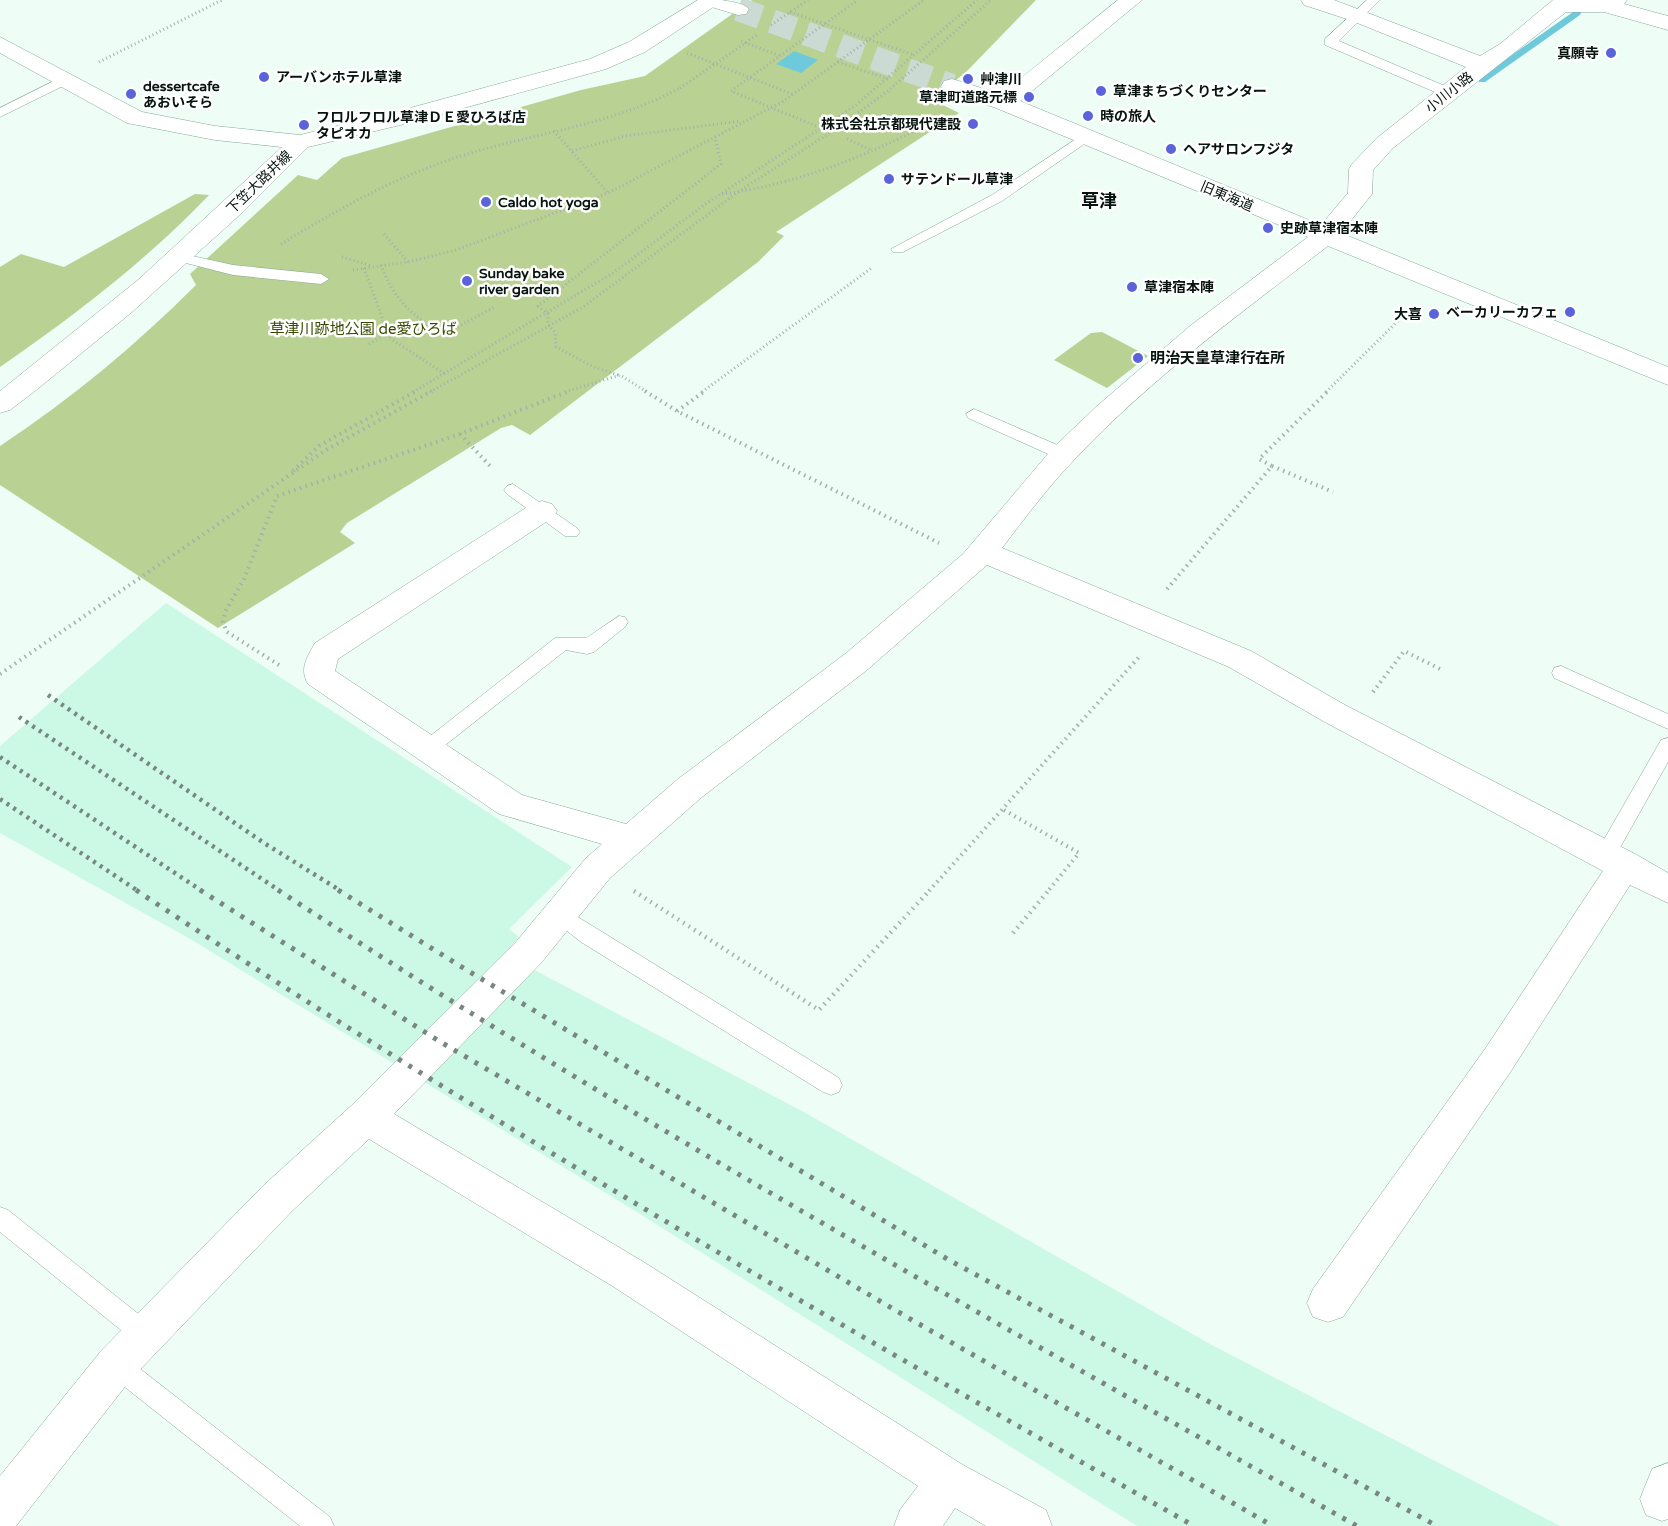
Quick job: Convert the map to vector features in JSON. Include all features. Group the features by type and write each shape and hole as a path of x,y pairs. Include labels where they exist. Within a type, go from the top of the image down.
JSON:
{"street":[{"path":"300,142 405,117 598,64 637,47 713,0 738,9"},
{"path":"1004,103 1131,0"},
{"path":"1312,0 1366,8 1482,65"},
{"name":"小川小路","path":"0,1511 116,1365 147,1336 278,1198 366,1117 528,953 598,868 690,788 856,663 978,556 1063,454 1198,332 1324,237 1360,194 1361,169 1385,143 1482,65 1508,49 1553,2 1610,3 1668,23"},
{"name":"下笠大路井線","path":"0,44 135,118 216,133 300,142"},
{"name":"旧東海道","path":"952,86 1004,103 1324,237 1667,375"},
{"name":"下笠大路井線","path":"0,404 67,356 248,194 300,142"},
{"path":"543,511 327,651 320,662 319,676 511,805 631,840"},
{"path":"978,556 1154,622 1240,659 1350,721 1668,889"},
{"path":"1328,1303 1498,1060 1615,861"},
{"path":"366,1117 628,1274 948,1480 1030,1526"},
{"path":"916,1526 948,1480"}],"lane":[{"path":"1366,8 1330,42 1448,92"},
{"path":"0,113 66,79"},
{"path":"898,249 997,198 1085,137"},
{"path":"179,257 233,270 321,279"},
{"path":"974,414 1063,454"},
{"path":"513,490 571,532"},
{"path":"427,748 562,643 579,643 587,647 619,622"},
{"path":"1561,673 1668,722"},
{"path":"1615,861 1668,745"},
{"path":"560,914 588,936 831,1085"},
{"path":"0,1218 147,1336"},
{"path":"116,1365 321,1526"}],"path":[{"path":"66,79 222,0"},
{"path":"274,248 332,212 388,185 457,157 643,108 680,88 808,0"},
{"path":"816,126 731,91 858,0"},
{"path":"347,270 408,262 456,250 608,193 793,94 924,0"},
{"path":"286,478 319,446 548,314 613,273 721,194 807,139 889,79 977,0"},
{"path":"0,674 326,450 583,307 738,192 836,129 888,91 991,0"},
{"path":"790,12 915,56"},
{"path":"735,39 780,56"},
{"path":"681,51 793,94"},
{"path":"838,62 889,79"},
{"path":"721,194 777,184 872,151 945,115"},
{"path":"572,151 625,136 745,121"},
{"path":"554,131 608,193"},
{"path":"548,314 538,306 721,164 715,137"},
{"path":"847,140 872,151"},
{"path":"384,234 408,262"},
{"path":"677,411 898,249"},
{"path":"381,266 386,282 397,301 410,315 443,336 496,306"},
{"path":"364,268 383,320 385,335 445,374"},
{"path":"1333,492 1259,459 1437,282"},
{"path":"548,314 548,325 555,332 556,347 594,367 620,375 677,411 978,556"},
{"path":"369,344 385,335"},
{"path":"250,647 227,632 223,622 225,612 244,579 277,496 460,434 591,382 620,375"},
{"path":"460,434 499,475"},
{"path":"598,868 819,1010 1005,810 1154,622 1272,466"},
{"path":"1350,721 1404,651 1440,669"},
{"path":"1005,810 1079,853 1013,933"}],"shaded area":[{"path":"166,603 572,867 509,929 519,937 504,954 802,1111 1210,1344 1560,1526 1137,1526 632,1209 192,940 0,833 0,746"}],"green space":[{"name":"草津川跡地公園 de愛ひろば","path":"752,0 1036,0 967,71 938,95 935,101 959,113 776,232 784,236 758,262 530,435 512,425 501,428 347,523 340,532 355,543 218,628 0,485 0,446 77,390 150,329 196,285 190,274 298,175 317,180 342,158 581,90 645,76"},
{"path":"195,194 209,195 135,265 55,328 0,367 0,267 21,254 64,267"},
{"path":"1102,332 1148,356 1107,388 1054,360 1091,333"}],"water":[{"path":"794,51 818,60 801,73 776,64"}],"waterway":[{"path":"1482,80 1577,13 1583,0"}],"tunnel":[{"path":"738,9 952,86"}],"railway":[{"path":"48,695 264,843 341,891"},
{"path":"19,717 280,891"},
{"path":"0,757 202,891"},
{"path":"0,799 138,891"},
{"path":"136,890 395,1057 527,1138 792,1296 1194,1526"},
{"path":"200,890 439,1041 912,1320 1273,1526"},
{"path":"278,890 410,975 677,1138 948,1295 1357,1526"},
{"path":"338,890 949,1260 1437,1526"}],"place":[{"name":"真願寺","path":"1611,53"},
{"name":"アーバンホテル草津","path":"264,77"},
{"name":"艸津川","path":"968,79"},
{"name":"草津まちづくりセンター","path":"1101,91"},
{"name":"dessertcafe あおいそら","path":"131,94"},
{"name":"草津町道路元標","path":"1029,97"},
{"name":"時の旅人","path":"1088,116"},
{"name":"株式会社京都現代建設","path":"973,124"},
{"name":"フロルフロル草津ＤＥ愛ひろば店 タピオカ","path":"304,125"},
{"name":"ヘアサロンフジタ","path":"1171,149"},
{"name":"サテンドール草津","path":"889,179"},
{"name":"Caldo hot yoga","path":"486,202"},
{"name":"史跡草津宿本陣","path":"1268,228"},
{"name":"Sunday bake river garden","path":"467,281"},
{"name":"草津宿本陣","path":"1132,287"},
{"name":"ベーカリーカフェ","path":"1570,312"},
{"name":"大喜","path":"1434,314"},
{"name":"明治天皇草津行在所","path":"1138,358"}],"district":[{"name":"草津","path":"1099,201"}]}
